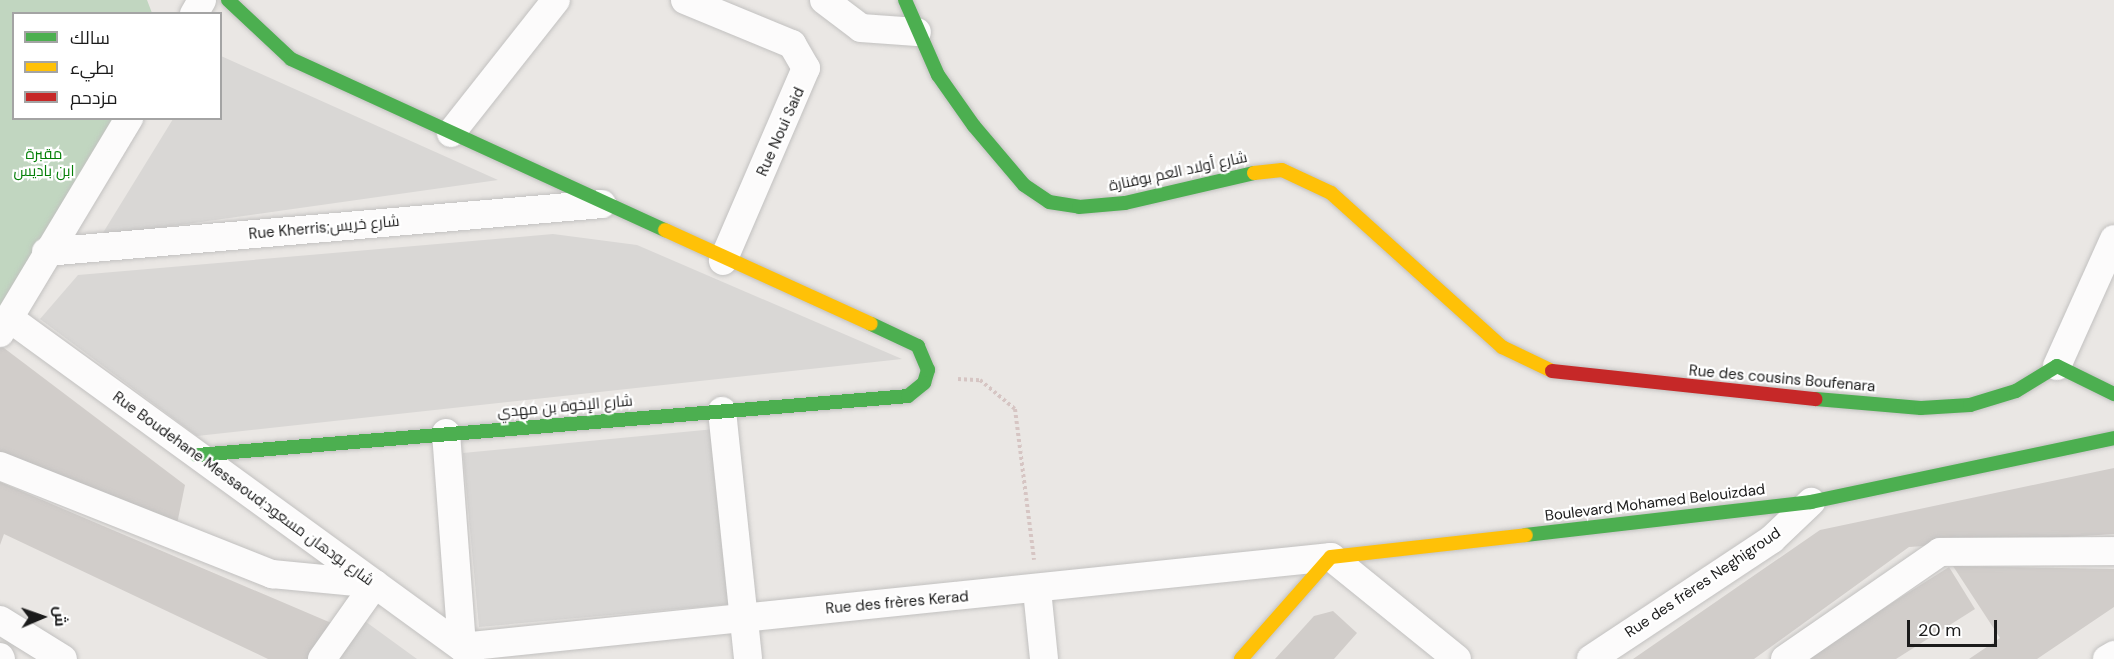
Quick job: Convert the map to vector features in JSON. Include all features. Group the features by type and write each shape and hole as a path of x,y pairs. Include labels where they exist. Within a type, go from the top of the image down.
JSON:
{"street":[{"path":"228,0 291,59 723,261 918,346 926,357 927,377"},
{"path":"451,133 556,0"},
{"name":"Rue Noui Said","path":"685,0 792,44 806,68 723,261"},
{"path":"824,0 861,28 917,32"},
{"name":"شارع أولاد العم بوفنارة","path":"904,0 917,32 974,126 1024,185 1049,202 1078,207 1125,203 1251,173 1282,170 1304,176 1331,193 1502,347"},
{"path":"4,326 46,252 128,120"},
{"name":"Rue Kherris;شارع خريس","path":"46,252 602,204"},
{"path":"2114,239 2058,366 2114,394"},
{"name":"Rue Boudehane Messaoud;شارع بودهان مسعود","path":"4,326 196,455 470,653"},
{"name":"Rue des cousins Boufenara","path":"1502,347 1563,376 1921,408 1970,405 2016,391 2058,366"},
{"name":"شارع الإخوة بن مهدي","path":"196,455 908,396 927,377"},
{"path":"722,411 748,659"},
{"path":"446,433 470,653"},
{"name":"Boulevard Mohamed Belouizdad","path":"1331,557 1811,502 2114,438"},
{"path":"0,466 272,574 375,584 322,659"},
{"name":"Rue des frères Neghigroud","path":"1591,659 1772,539 1811,502"},
{"path":"1785,659 1940,552 2114,551"},
{"path":"1241,659 1331,557 1457,659"},
{"name":"Rue des frères Kerad","path":"470,653 744,618 1037,590 1331,557"},
{"path":"1037,590 1044,659"},
{"path":"0,620 63,659"},
{"path":"2107,659 2114,655"}],"path":[{"path":"927,377 980,380 1015,409 1037,590"}],"shaded area":[{"path":"222,56 498,180 101,236 172,120 222,120"},
{"path":"553,234 637,245 902,359 197,436 40,319 78,275"},
{"path":"715,429 732,604 479,627 463,453"},
{"path":"362,619 417,659 333,659"}],"green space":[{"name":"مقبرة ابن باديس","path":"0,0 147,0 152,12 12,12 12,120 120,120 0,322"}],"building":[{"path":"0,345 185,485 177,524 0,456"},
{"path":"2114,468 2114,534 1909,547 1754,659 1633,659 1820,530"},
{"path":"0,482 336,625 311,659 268,659 4,534 0,545"},
{"path":"1953,566 2114,569 2114,607 2037,659 1969,659 2000,638"},
{"path":"1949,567 1975,609 1896,659 1803,659"},
{"path":"1333,611 1357,633 1334,659 1275,659 1314,616"}],"traffic: fast":[{"path":"228,0 291,59 665,230"},
{"path":"905,0 938,75 974,126 1024,185 1049,202 1079,207 1125,203 1254,173"},
{"path":"197,455 908,396 924,383 928,370 918,346 871,324"},
{"path":"1816,399 1921,408 1970,405 2016,391 2057,366 2114,394"},
{"path":"1526,535 1811,502 2114,438"}],"traffic: slow":[{"path":"1254,173 1282,170 1331,193 1502,347 1552,371"},
{"path":"665,230 871,324"},
{"path":"1241,659 1331,557 1526,535"}],"traffic: jam":[{"path":"1552,371 1816,399"}]}
